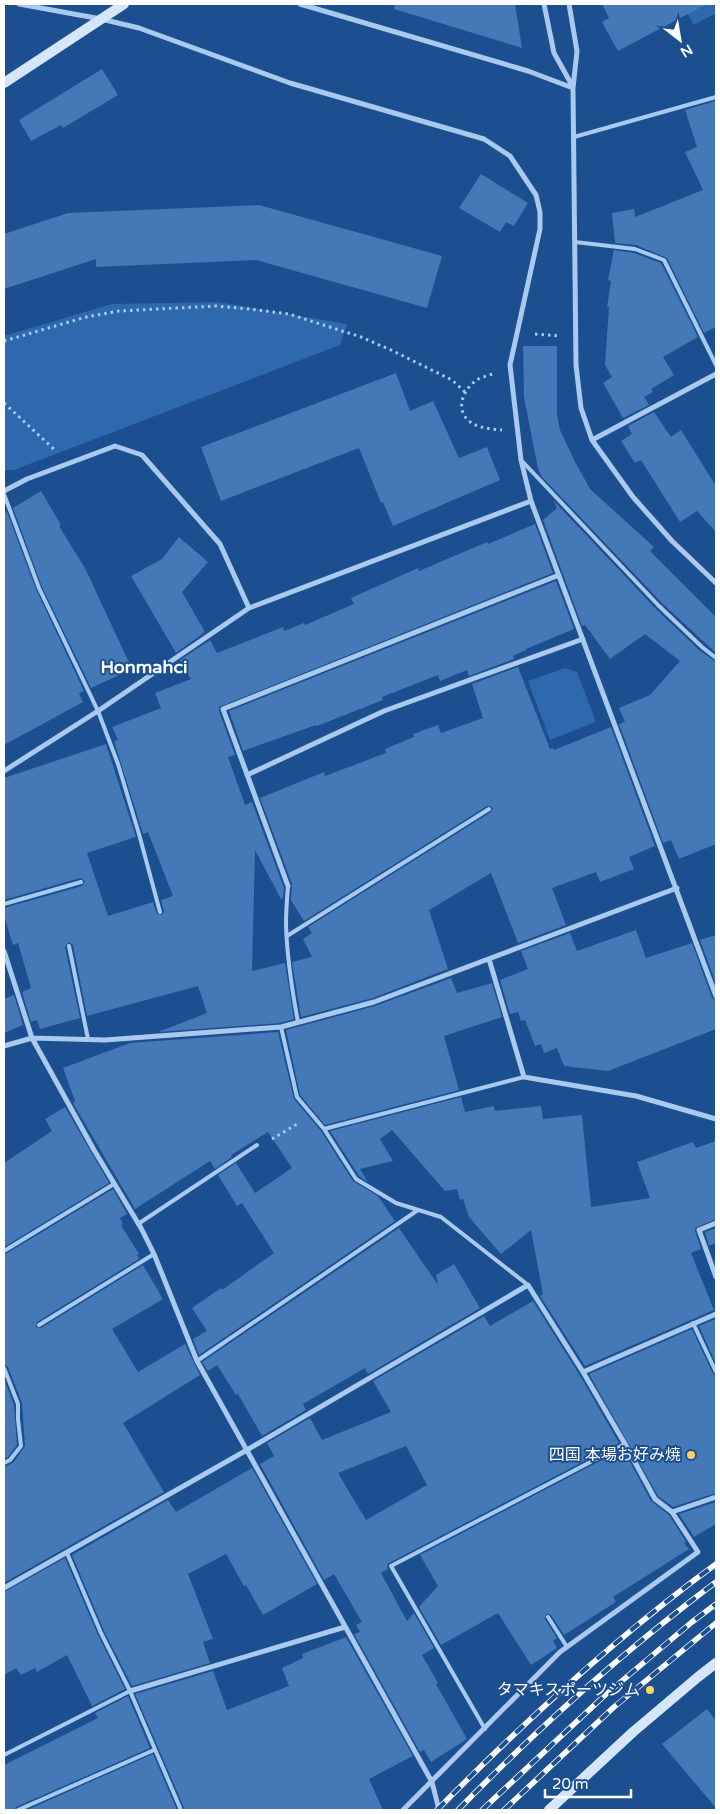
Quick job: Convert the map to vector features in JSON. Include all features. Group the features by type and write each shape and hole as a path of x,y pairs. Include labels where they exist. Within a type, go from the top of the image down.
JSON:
{"main road":[{"path":"4,82 124,4"},
{"path":"549,1810 633,1732 716,1663"}],"street":[{"path":"19,4 139,28 290,83 484,139 510,156 536,195 540,212 540,229 510,364 521,460 531,501 716,996"},
{"path":"300,4 528,71 573,88"},
{"path":"544,4 554,53 573,88"},
{"path":"569,4 577,51 573,88 576,365 581,408 592,440 639,504 672,541 716,583"},
{"path":"592,440 716,374"},
{"path":"4,492 27,479 115,446 142,455 220,544 249,608"},
{"path":"4,771 98,711 249,608 531,501"},
{"path":"288,886 223,709 559,575"},
{"path":"247,775 384,711 583,639"},
{"path":"4,1046 32,1038 144,1037 281,1027 374,1002 677,888"},
{"path":"4,951 32,1038 154,1254 196,1361 248,1450 432,1782 440,1810"},
{"path":"489,959 524,1077 636,1096 716,1119"},
{"path":"716,1223 699,1230 716,1277"},
{"path":"4,1588 248,1450 528,1285 583,1372 655,1500 672,1512 698,1552 560,1652 403,1810"},
{"path":"583,1372 716,1314"},
{"path":"672,1512 716,1497"},
{"path":"130,1691 345,1627"}],"lane":[{"path":"574,138 716,97"},
{"path":"575,242 635,249 664,260 716,365"},
{"path":"521,460 659,606 716,658"},
{"path":"4,492 39,588 98,711 118,764 140,834 160,912"},
{"path":"287,936 489,809"},
{"path":"4,904 81,882"},
{"path":"288,886 286,923 290,975 298,1022"},
{"path":"69,946 88,1039"},
{"path":"281,1027 297,1097 324,1129 356,1179 396,1204 442,1217 528,1285"},
{"path":"324,1129 524,1077"},
{"path":"138,1224 258,1145"},
{"path":"4,1251 114,1184"},
{"path":"196,1361 418,1210"},
{"path":"39,1325 154,1254"},
{"path":"693,1323 716,1372"},
{"path":"4,1368 18,1404 21,1446 10,1460 4,1463"},
{"path":"485,1729 390,1566 625,1444"},
{"path":"67,1553 101,1633 130,1691 180,1810"},
{"path":"548,1617 567,1647"},
{"path":"4,1755 130,1691"},
{"path":"18,1810 154,1750"}],"path":[{"path":"4,341 86,317 119,311 216,306 250,308 289,314 361,337 452,380 465,392"},
{"path":"517,332 576,338"},
{"path":"492,374 479,378 465,392 461,403 463,414 468,421 478,426 504,430 517,429"},
{"path":"4,403 70,463"},
{"path":"258,1145 272,1139 312,1115"}],"shaded area":[{"path":"682,4 716,4 716,13 694,25"},
{"path":"218,302 347,324 340,345 14,470 4,470 4,336 112,304"},
{"path":"565,668 577,672 596,722 550,740 528,681"}],"building":[{"path":"395,4 515,4 522,48 394,9"},
{"path":"602,4 707,4 618,51 602,22 609,18"},
{"path":"102,69 118,95 63,128 61,125 31,141 19,120"},
{"path":"716,101 716,327 704,333 667,258 636,245 615,243 612,213 634,209 635,217 703,190 685,152 697,147 685,110"},
{"path":"481,174 528,203 514,226 506,222 500,232 459,208"},
{"path":"259,205 442,256 427,308 256,260 96,267 96,259 4,289 4,234 68,213"},
{"path":"614,250 634,253 661,263 698,337 663,357 674,375 651,389 653,392 644,397 649,405 623,418 603,383 612,377 605,365 609,307 607,307 611,281 608,280"},
{"path":"523,346 557,346 557,415 560,430 574,460 590,489 654,547 650,551 716,617 716,653 662,603 542,477 538,469 524,397"},
{"path":"396,373 410,411 433,401 459,458 487,447 500,480 393,526 383,502 381,503 359,448 221,501 201,447"},
{"path":"654,412 671,437 681,430 716,486 716,532 697,511 680,522 641,460 635,463 621,441 632,434 628,426"},
{"path":"41,491 61,525 59,526 86,570 132,669 91,688 42,587 13,508"},
{"path":"553,500 656,609 699,650 716,662 716,844 679,859 671,840 663,843 619,724 625,722 619,708 650,695 680,661 645,634 610,659 585,625 582,626 543,520 557,508"},
{"path":"7,512 36,589 84,691 79,693 83,702 4,745 4,513"},
{"path":"535,524 553,573 219,707 235,755 228,757 245,805 252,802 284,888 283,898 281,899 255,850 252,971 285,963 294,1019 280,1023 158,1032 207,1013 198,986 87,1016 73,945 69,942 65,947 80,1018 40,1029 37,1020 31,1022 22,992 31,988 18,943 13,945 4,916 4,908 82,886 85,881 80,878 4,900 4,778 106,744 136,837 87,853 108,916 153,902 157,914 161,915 164,912 161,900 173,896 148,832 143,834 114,741 118,740 112,727 161,708 155,693 191,679 180,660 210,640 217,653 283,627 284,631 304,623 305,625 354,604 351,598 418,568 419,571"},
{"path":"179,537 208,562 182,592 205,632 176,653 131,576 162,559"},
{"path":"556,581 574,629 526,649 513,656 514,659 469,676 467,670 440,681 438,675 382,697 383,700 317,726 243,751 229,711"},
{"path":"518,667 550,749 553,748 554,750 611,727 655,846 629,857 634,869 600,882 596,872 552,888 566,925 518,943 491,873 429,910 448,969 373,998 301,1017 292,962 312,957 303,939 312,933 308,927 491,812 493,808 487,806 304,921 291,900 292,884 260,798 324,772 325,776 386,753 385,749 414,737 413,734 438,725 441,733 483,718 472,684"},
{"path":"636,930 646,958 692,943 712,998 716,1000 716,1029 608,1071 564,1066 557,1048 544,1053 541,1044 535,1046 525,1020 521,1021 518,1012 510,1014 500,980 528,969 521,951 570,933 577,951"},
{"path":"716,935 716,984 700,940"},
{"path":"451,978 457,993 492,983 502,1017 444,1036 459,1090 325,1125 300,1095 286,1030 375,1006"},
{"path":"14,995 23,1025 4,1033 4,999"},
{"path":"278,1032 294,1099 321,1131 353,1181 378,1196 395,1221 199,1355 193,1339 207,1331 192,1308 221,1288 222,1290 274,1253 242,1203 237,1206 218,1175 236,1163 255,1193 292,1168 268,1132 231,1155 232,1157 215,1169 210,1161 135,1209 73,1103 75,1101 63,1068 130,1043"},
{"path":"461,1097 465,1112 494,1106 495,1111 541,1106 543,1119 582,1115 591,1207 650,1198 637,1162 693,1142 696,1148 716,1141 716,1219 695,1228 701,1249 691,1253 714,1310 585,1366 540,1296 543,1294 531,1230 501,1254 469,1217 463,1199 460,1200 457,1189 445,1191 392,1130 380,1139 393,1161 360,1169 368,1182 359,1176 330,1131"},
{"path":"65,1107 109,1183 4,1247 4,1163 52,1131 45,1119"},
{"path":"113,1189 127,1214 120,1218 123,1224 121,1225 139,1254 137,1255 139,1259 37,1322 36,1327 41,1328 143,1265 163,1299 112,1329 138,1372 185,1344 200,1375 123,1423 164,1492 4,1583 4,1467 13,1463 25,1446 22,1403 8,1367 4,1364 4,1255"},
{"path":"399,1228 438,1285 436,1275 454,1264 480,1308 368,1374 365,1368 303,1404 306,1410 262,1436 238,1394 236,1395 217,1365 208,1371 202,1362"},
{"path":"716,1228 716,1243 709,1246 705,1232"},
{"path":"533,1301 579,1374 619,1443 389,1563 387,1565 388,1569 381,1573 407,1621 414,1613 434,1648 422,1655 467,1739 431,1762 424,1750 420,1752 354,1634 360,1632 356,1625 362,1622 334,1574 324,1580 260,1464 274,1456 267,1443 310,1418 322,1440 391,1412 373,1381 484,1316 490,1326","holes":["406,1446 427,1485 366,1520 338,1473"]},
{"path":"716,1319 716,1364 699,1326"},
{"path":"692,1329 713,1374 716,1376 716,1493 673,1507 658,1496 589,1374"},
{"path":"4,1378 14,1405 17,1445 8,1457 4,1459"},
{"path":"623,1449 651,1501 669,1515 689,1549 613,1597 616,1602 564,1635 551,1615 546,1614 545,1619 557,1638 553,1641 557,1648 531,1665 498,1613 441,1645 419,1607 438,1586 420,1555"},
{"path":"252,1468 317,1584 263,1615 226,1554 188,1574 213,1639 203,1642 210,1663 132,1686 104,1631 72,1555 168,1500 176,1512"},
{"path":"716,1502 716,1524 694,1537 679,1514"},
{"path":"65,1558 98,1635 125,1689 92,1706 67,1655 37,1672 35,1668 21,1675 16,1668 4,1675 4,1592"},
{"path":"346,1637 413,1756 369,1779 383,1810 185,1810 135,1694 213,1671 227,1710 289,1686 282,1668 303,1658 302,1654"},
{"path":"128,1696 150,1748 16,1807 14,1810 4,1810 4,1765 98,1718 95,1713"},
{"path":"707,1709 716,1721 716,1808 662,1744"},
{"path":"153,1754 177,1810 27,1810"}],"railway":[{"path":"437,1810 572,1681 642,1621 716,1564"},
{"path":"458,1810 582,1691 648,1635 716,1582"},
{"path":"482,1810 604,1696 716,1604"},
{"path":"504,1810 614,1707 716,1623"}],"place":[{"name":"四国 本場お好み焼","path":"691,1455"},
{"name":"タマキスポーツジム","path":"650,1690"}],"district":[{"name":"Honmahci","path":"144,667"}]}
